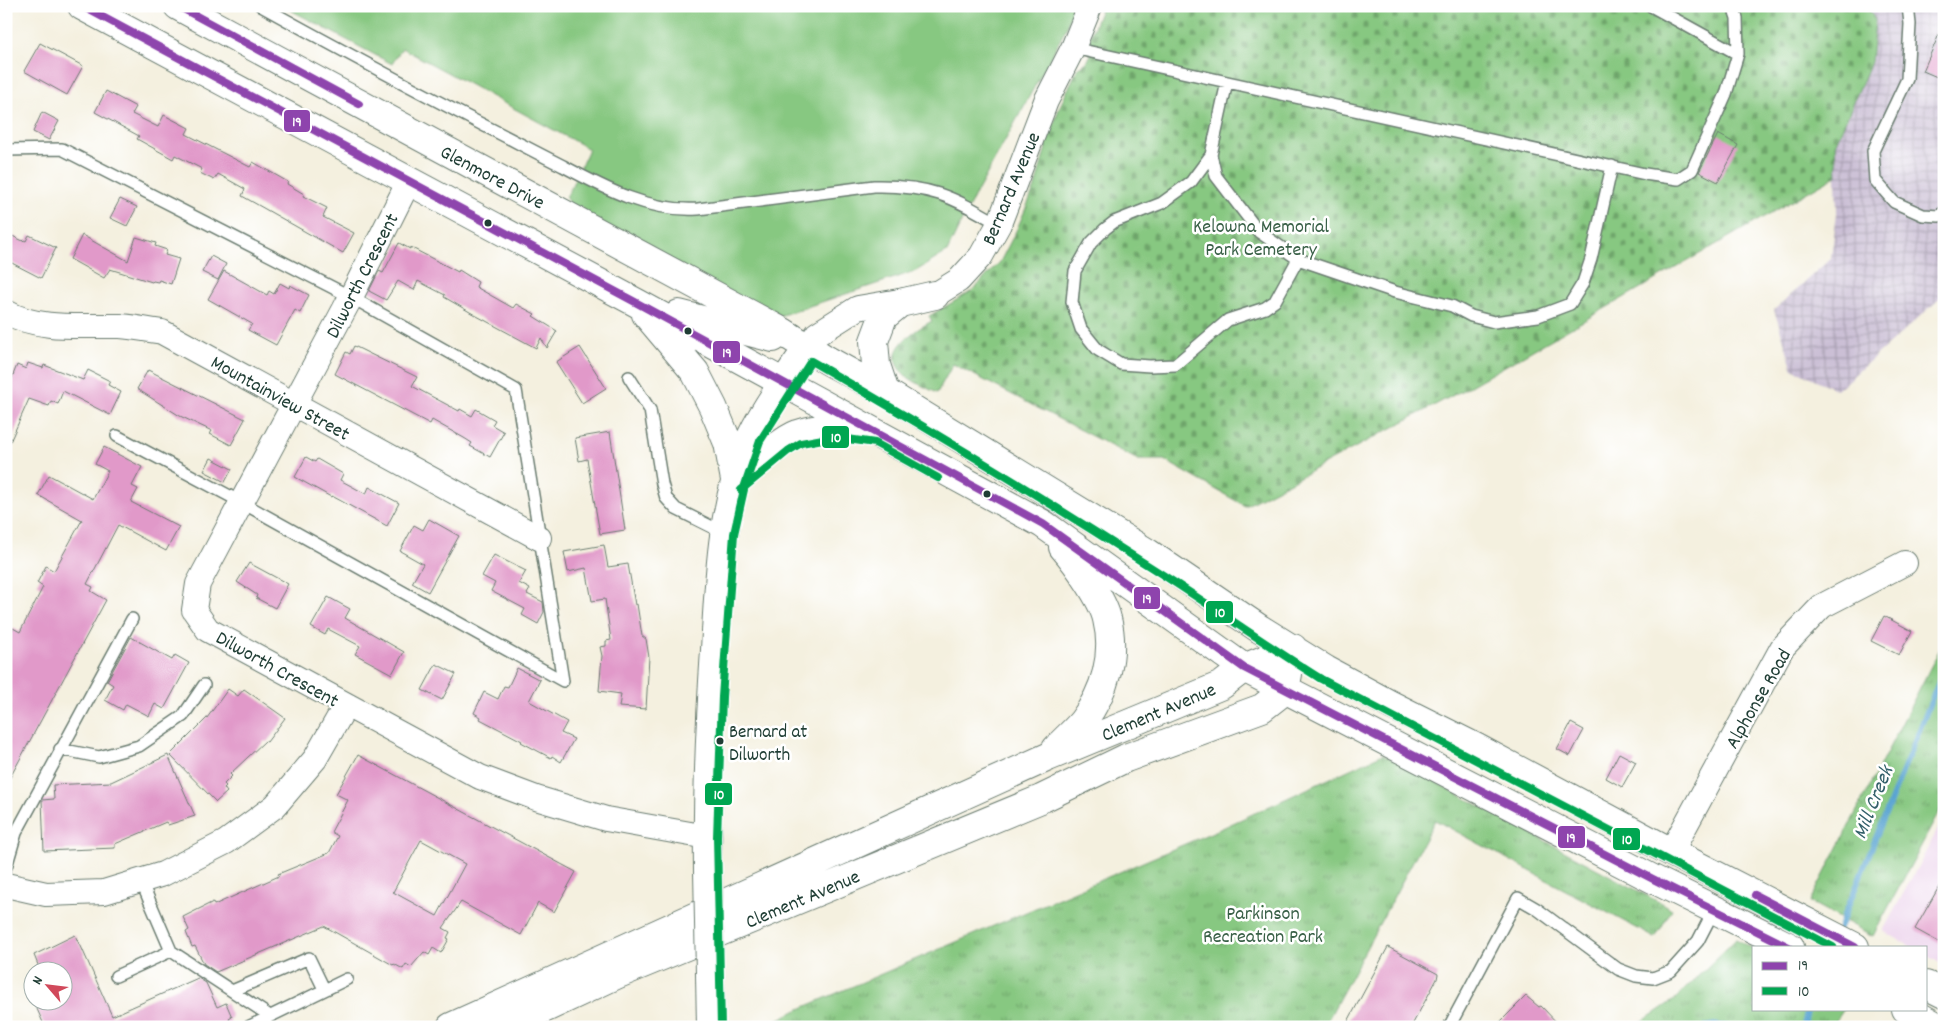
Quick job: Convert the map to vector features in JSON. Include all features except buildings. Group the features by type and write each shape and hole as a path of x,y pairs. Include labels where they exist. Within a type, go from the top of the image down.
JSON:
{"main road":[{"path":"82,6 784,382 1043,524 1244,668 1714,910 1788,946"},
{"name":"Glenmore Drive","path":"178,6 783,332 808,348"},
{"path":"885,392 876,365 874,341 883,317 900,303 935,295"},
{"path":"637,303 808,348 885,392 1148,552 1260,629 1326,670 1853,946"},
{"path":"637,303 696,372 728,443 735,482 782,443 797,434 834,427 878,433"},
{"name":"Bernard Avenue","path":"711,1027 708,837 712,686 724,533 735,482 751,437 784,382 808,348"},
{"path":"1043,524 1072,557 1101,604 1107,619 1111,655 1102,691 1083,720 1048,757"},
{"path":"1286,690 1293,648"},
{"name":"Clement Avenue","path":"451,1027 1048,757 1222,685 1244,668 1293,648"},
{"name":"Clement Avenue","path":"505,1027 616,975 1041,799 1126,758 1262,708 1286,690"},
{"path":"1928,986 1944,994"},
{"path":"1908,1010 1938,1027"}],"street":[{"name":"Bernard Avenue","path":"808,348 816,334 858,308 935,295 959,280 981,256 999,224 1046,101 1073,48 1090,6"},
{"name":"Dilworth Crescent","path":"409,182 198,584 194,610 208,630 480,777 536,798 606,819 708,837"},
{"name":"Mountainview Street","path":"6,312 19,319 56,326 123,326 162,332 539,538"},
{"name":"Alphonse Road","path":"1671,852 1782,648 1822,606 1905,563"},
{"path":"6,885 46,894 104,892 164,874 226,842 275,806 315,759 346,705"}],"lane":[{"path":"261,6 374,68 583,177 646,204 683,210 698,209 874,186 893,186 925,189 942,194 962,202 999,224"},
{"path":"1651,6 1738,54"},
{"path":"1073,48 1644,174 1678,178 1692,170 1726,94 1738,54 1738,18 1733,6"},
{"path":"1903,6 1910,24"},
{"path":"1908,6 1910,24 1907,79 1873,151 1875,180 1894,202 1923,215 1939,216 1944,212"},
{"path":"1227,82 1211,155 1191,182 1162,203 1114,222 1091,242 1075,271 1072,302 1082,329 1098,350 1121,364 1150,366 1175,364 1228,320 1265,308 1275,301 1298,259"},
{"path":"6,150 62,149 350,297 516,390 563,681 241,502 117,436"},
{"path":"1211,155 1216,176 1259,232 1298,259 1395,292 1452,306 1471,316 1494,322 1538,316 1570,304 1583,283 1591,259 1612,166"},
{"path":"629,377 650,410 666,498 676,509 724,533"},
{"path":"6,867 16,833 132,619"},
{"path":"60,749 99,757 140,746 183,716 204,685"},
{"path":"141,881 171,951 270,1016"},
{"path":"1449,1027 1518,898 1537,909 1618,969 1636,976 1653,978 1670,971 1698,941 1714,910"},
{"path":"116,976 171,951"},
{"path":"232,991 309,958 324,989"},
{"path":"248,1027 347,979"}],"shaded area":[{"path":"1867,6 1944,6 1944,295 1837,390 1793,369 1774,310 1831,258 1837,213 1835,145 1871,62 1875,20"},
{"path":"1944,818 1944,964 1928,956 1928,946 1910,946 1883,931"}],"green space":[{"path":"283,6 1073,6 1066,29 964,216 947,252 916,271 776,317 571,207 566,198 589,149 402,48 392,64"},
{"name":"Kelowna Memorial Park Cemetery","path":"1102,6 1867,6 1875,20 1871,62 1835,145 1837,175 1465,389 1245,506 1164,460 1138,460 953,364 937,393 908,377 900,370 896,362 899,347 911,334 932,321 929,316 972,291 1000,262 1035,187 1060,106 1078,68 1087,62 1096,45 1091,42 1090,38"},
{"path":"1944,641 1944,803 1873,936 1810,902"},
{"name":"Parkinson Recreation Park","path":"1383,754 1672,909 1655,938 1435,820 1324,1027 763,1027 795,1011 1220,829"},
{"path":"1736,939 1752,948 1752,1010 1843,1010 1832,1027 1634,1027 1674,1000"}],"waterway":[{"name":"Mill Creek","path":"1839,929 1944,669"},
{"name":"Mill Creek","path":"1803,1027 1808,1010"},
{"name":"Mill Creek","path":"1706,1027 1714,1025 1729,1027"}],"transit line":[{"name":"19","path":"82,6 637,303 1043,524 1244,668 1787,946"},
{"name":"19","path":"178,6 359,104"},
{"name":"10","path":"721,1027 717,837 722,697 734,534 745,485 760,441 811,361 936,434 1060,510 1164,575 1321,679 1831,946"},
{"name":"10","path":"741,490 788,451 801,443 834,437 875,443 938,478"},
{"name":"19","path":"1755,895 1853,946"}],"place":[{"name":"Bernard at Dilworth","path":"720,741"}]}
